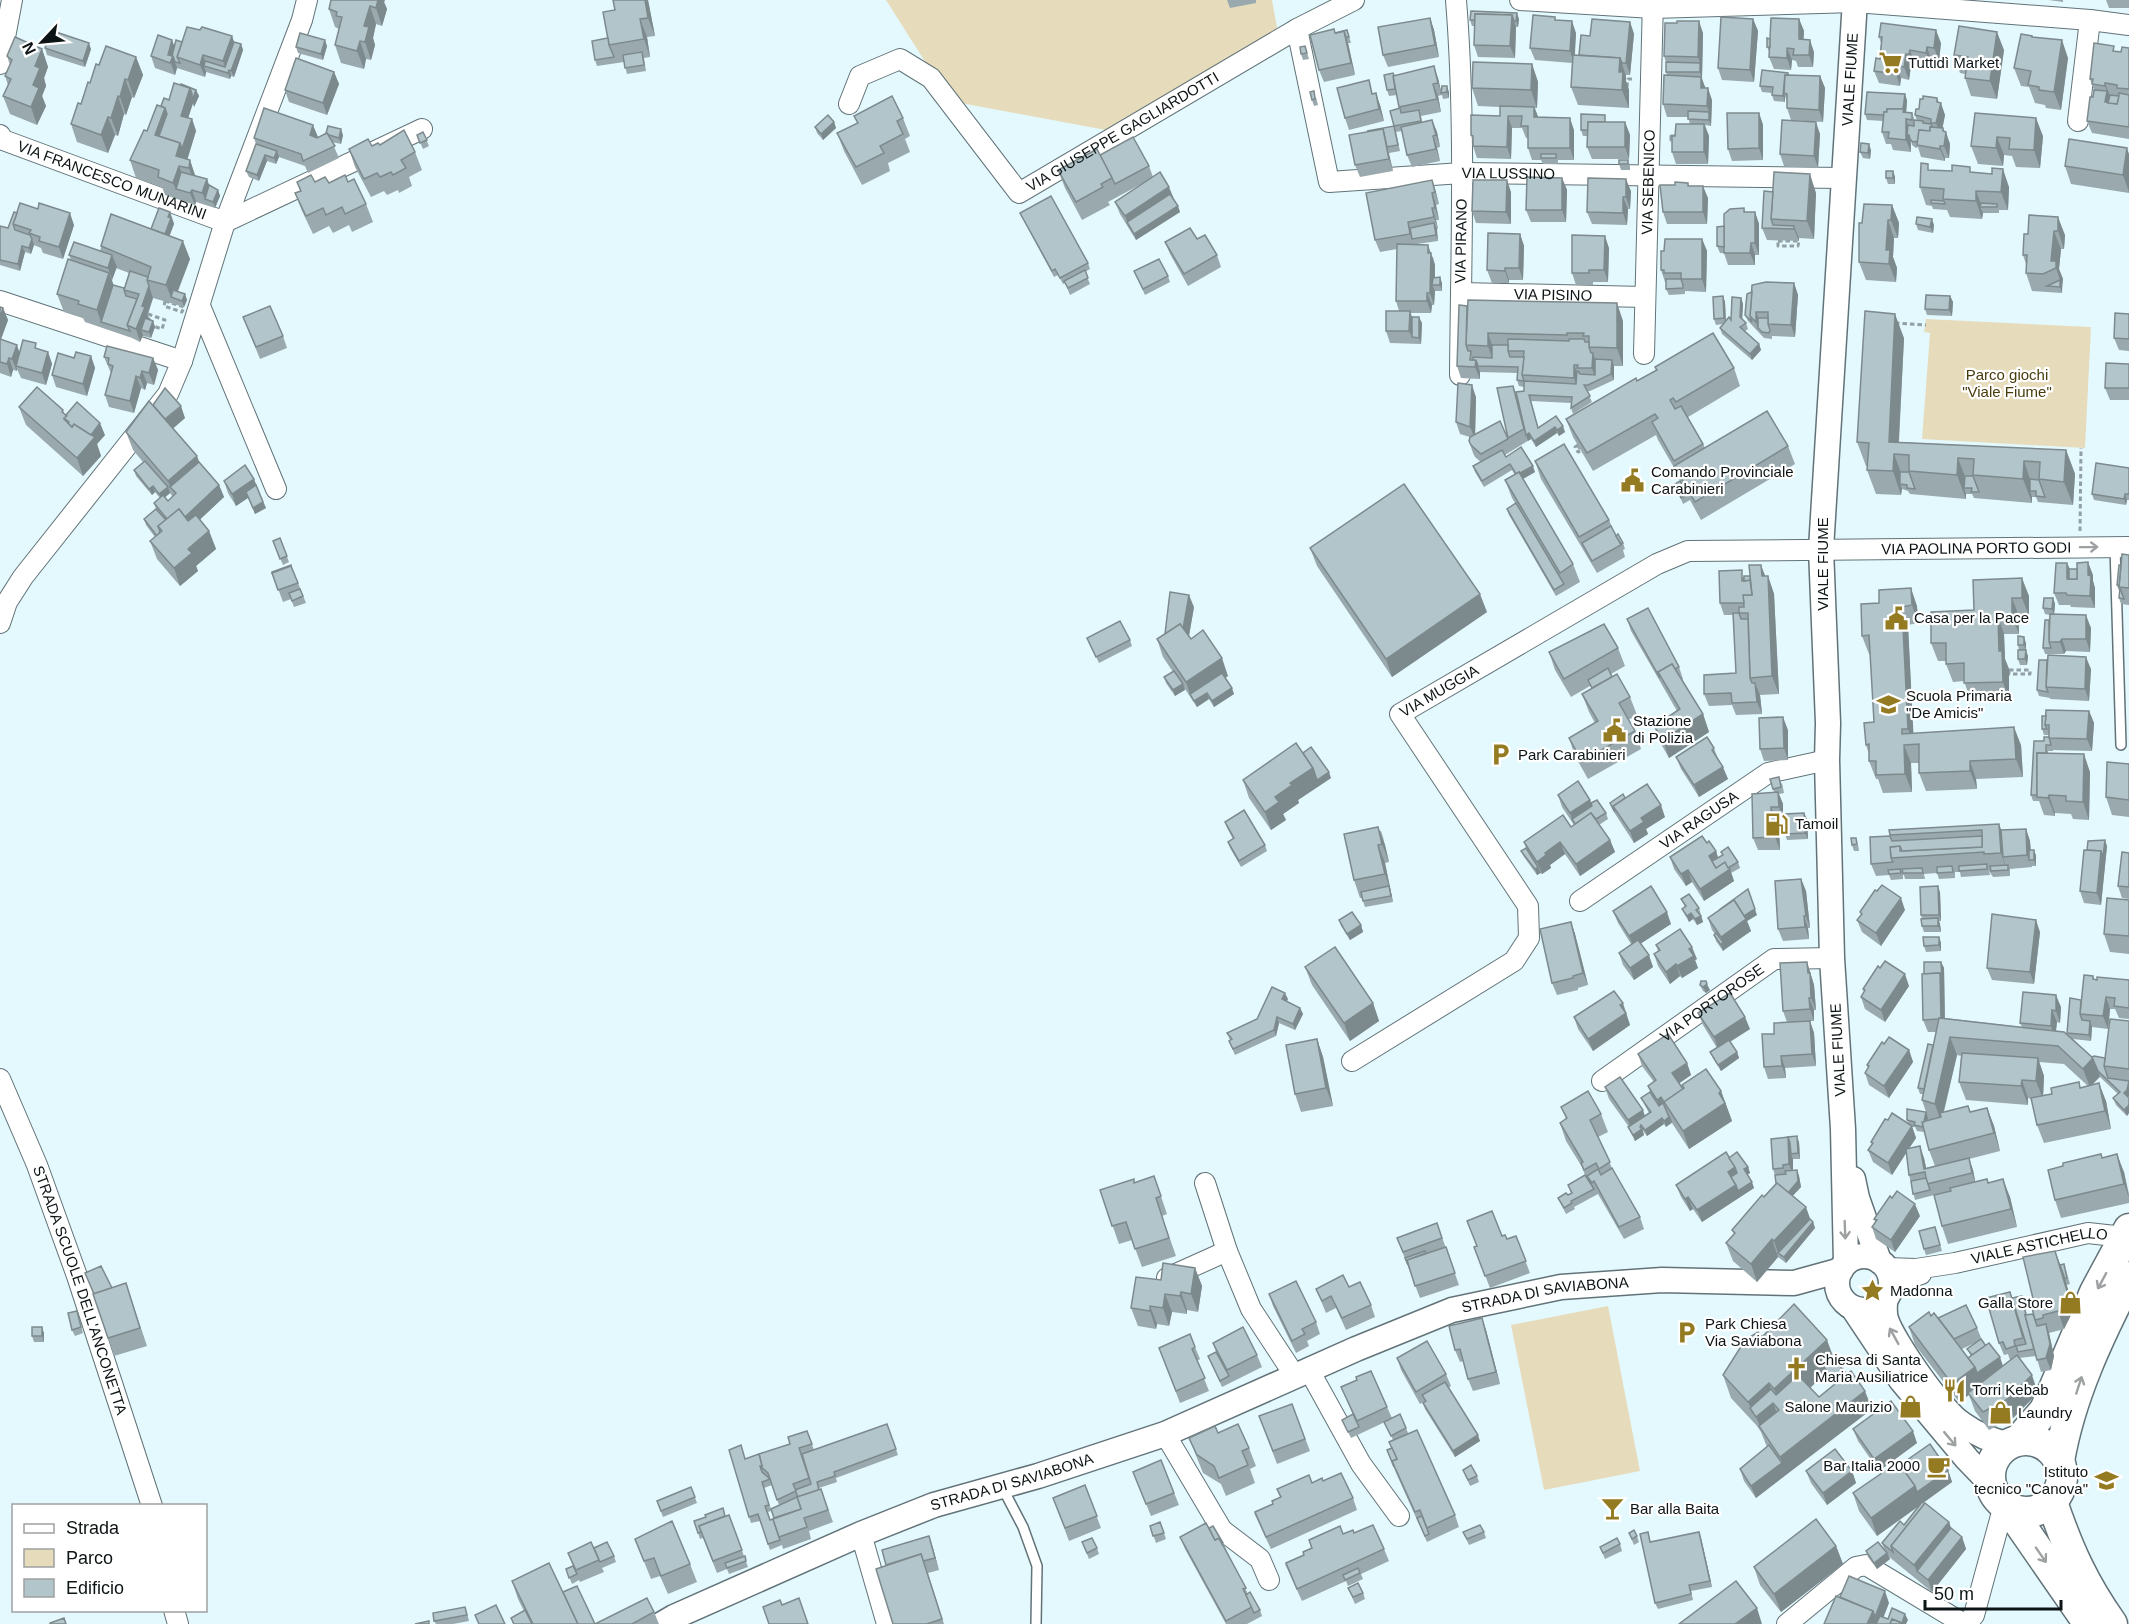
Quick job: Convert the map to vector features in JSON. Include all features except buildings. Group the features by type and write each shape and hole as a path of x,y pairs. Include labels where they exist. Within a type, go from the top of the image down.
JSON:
{"main road":[{"path":"2089,1624 2001,1499 1990,1472 1999,1451 2014,1442 2045,1410 2096,1292 2127,1233"},
{"path":"2059,1461 2064,1435 2082,1376 2129,1277"},
{"path":"2001,1499 2019,1512 2031,1512 2042,1509 2052,1502 2062,1483 2059,1461 2053,1451 2031,1440 2014,1442"},
{"path":"2052,1502 2075,1565 2094,1599 2112,1624"}],"street":[{"path":"0,64 12,0"},
{"path":"0,623 7,602 23,577 168,394 182,361 225,222 302,20 307,0"},
{"name":"VIA GIUSEPPE GAGLIARDOTTI","path":"849,104 860,75 900,59 931,78 1019,193 1297,28 1354,0"},
{"name":"VIA PIRANO","path":"1456,0 1462,173 1460,375"},
{"path":"1520,0 1653,4 1855,1 2129,25"},
{"name":"VIALE FIUME","path":"1843,1267 1842,1130 1832,958 1828,723 1821,549 1855,1"},
{"name":"VIA SEBENICO","path":"1644,354 1653,4"},
{"path":"2078,121 2090,21"},
{"name":"VIA LUSSINO","path":"1297,28 1329,182 1462,173 1844,178"},
{"path":"225,222 422,129"},
{"name":"VIA FRANCESCO MUNARINI","path":"0,135 3,140 225,222"},
{"name":"VIA PISINO","path":"1461,293 1645,297"},
{"path":"0,301 182,361"},
{"path":"200,306 276,489"},
{"name":"VIA PAOLINA PORTO GODI","path":"1821,549 2122,547"},
{"name":"VIA MUGGIA","path":"1352,1061 1515,961 1529,938 1528,906 1400,714 1657,564 1688,551 1821,549"},
{"name":"VIA RAGUSA","path":"1580,900 1768,773 1827,760"},
{"name":"VIA PORTOROSE","path":"1602,1081 1774,959 1832,958"},
{"name":"STRADA SCUOLE DELL'ANCONETTA","path":"0,1079 37,1165 77,1275 151,1504"},
{"name":"VIALE FIUME","path":"1842,1130 1857,1198 1885,1278 1886,1318 1892,1333 1914,1369 1959,1423 1994,1442 2014,1442"},
{"path":"1205,1184 1227,1251 1251,1309 1302,1373 1361,1464 1399,1516"},
{"name":"VIALE ASTICHELLO","path":"1885,1278 2088,1233 2127,1233"},
{"path":"1162,1280 1227,1251"},
{"path":"1787,1624 1856,1567 1866,1565 1964,1624 1974,1615 2001,1499 1901,1380 1840,1295 1838,1278 1843,1267 1863,1256 1885,1278 1870,1310 1861,1310 1849,1305"},
{"name":"STRADA DI SAVIABONA","path":"662,1624 861,1534 934,1505 1002,1486 1164,1434 1452,1310 1561,1287 1662,1280 1794,1283 1843,1267"},
{"name":"STRADA DI SAVIABONA","path":"1794,1283 1849,1305"},
{"path":"1164,1434 1222,1530 1260,1559 1269,1581"},
{"path":"861,1534 887,1624"}],"lane":[{"path":"2121,745 2122,547"},
{"path":"1002,1486 1023,1527 1037,1566 1036,1624"}],"path":[{"path":"1627,87 1628,79 1632,80"},
{"path":"1671,136 1680,136 1680,148 1676,148 1676,140 1671,140 1671,136"},
{"path":"1778,241 1798,241 1798,246 1778,246 1778,241"},
{"path":"165,301 184,307 182,312 164,306 165,301"},
{"path":"148,314 165,320 162,329 147,324 148,314"},
{"path":"1892,323 1926,325"},
{"path":"2080,547 2081,448"},
{"path":"2009,670 2030,670 2030,674 2009,674 2009,670"}],"green space":[{"path":"886,0 1272,0 1278,33 1106,130 950,101"},
{"name":"Parco giochi \"Viale Fiume\"","path":"1926,319 2091,327 2085,448 1922,439 1930,333 1924,332"},
{"path":"1608,1306 1640,1471 1544,1490 1511,1325"}],"place":[{"name":"Tuttidì Market","path":"1890,63"},
{"name":"Comando Provinciale Carabinieri","path":"1633,481"},
{"name":"Casa per la Pace","path":"1896,618"},
{"name":"Scuola Primaria \"De Amicis\"","path":"1888,705"},
{"name":"Stazione di Polizia","path":"1615,730"},
{"name":"Park Carabinieri","path":"1500,755"},
{"name":"Tamoil","path":"1777,824"},
{"name":"Madonna","path":"1872,1291"},
{"name":"Galla Store","path":"2071,1303"},
{"name":"Park Chiesa Via Saviabona","path":"1687,1333"},
{"name":"Chiesa di Santa Maria Ausiliatrice","path":"1797,1369"},
{"name":"Torri Kebab","path":"1954,1390"},
{"name":"Salone Maurizio","path":"1910,1407"},
{"name":"Laundry","path":"2000,1413"},
{"name":"Bar Italia 2000","path":"1938,1466"},
{"name":"Istituto tecnico \"Canova\"","path":"2106,1481"},
{"name":"Bar alla Baita","path":"1612,1509"}]}
